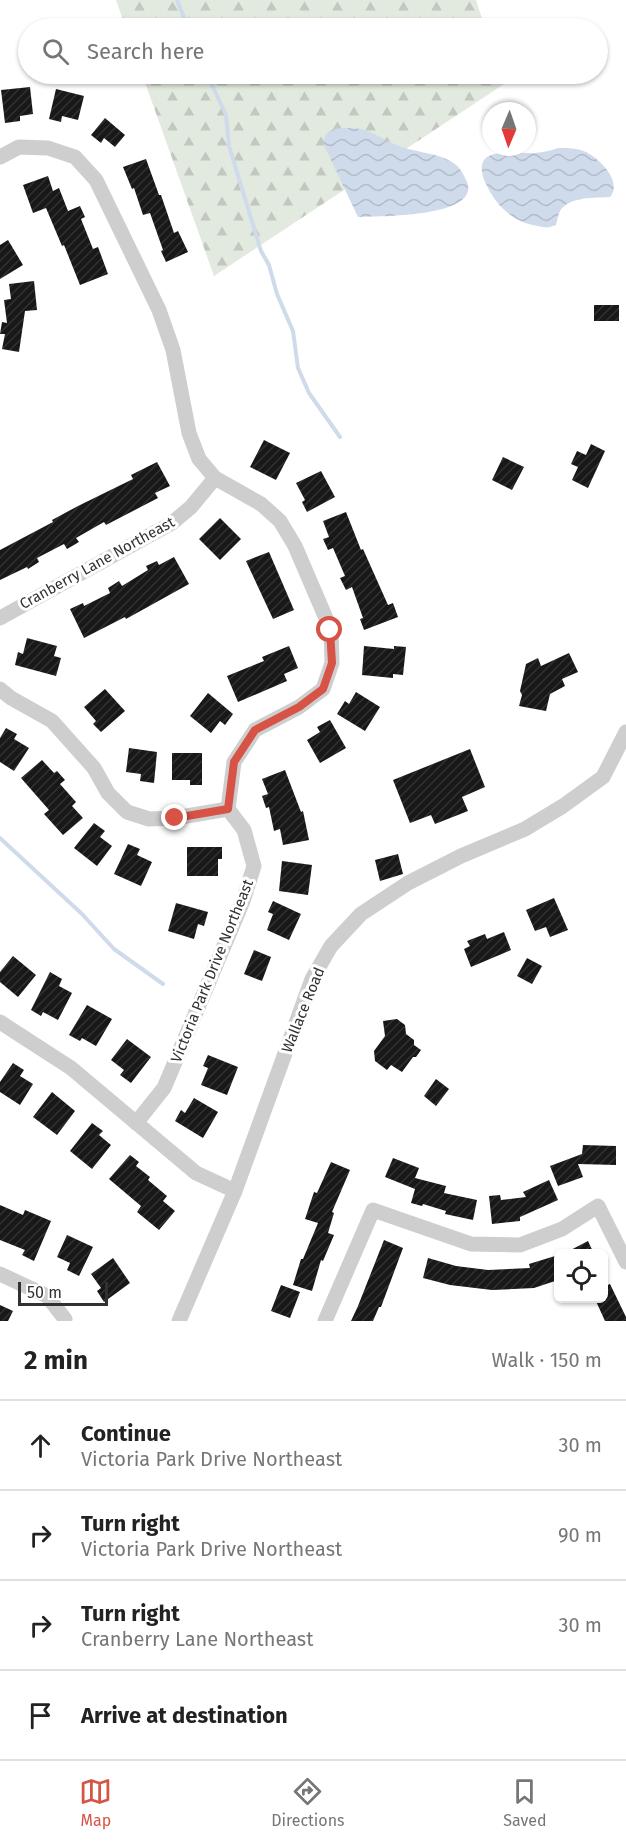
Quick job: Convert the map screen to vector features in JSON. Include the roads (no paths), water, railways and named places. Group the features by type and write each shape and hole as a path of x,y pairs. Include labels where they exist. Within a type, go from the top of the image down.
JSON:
{"street":[{"path":"0,157 19,147 48,148 75,157 96,180 159,310 172,350 189,433 199,459 215,478 261,504 280,522 295,546 330,630 332,663 323,689 299,707 255,730 234,762 228,809 175,818 149,819 127,812 108,794 94,768 52,721 0,690"},
{"name":"Cranberry Lane Northeast","path":"0,618 172,523 191,507 215,478"},
{"name":"Wallace Road","path":"179,1321 235,1191 312,979 331,946 361,914 408,884 461,856 525,829 603,777 626,732"},
{"name":"Victoria Park Drive Northeast","path":"136,1123 164,1088 243,901 254,866 244,830 228,809"},
{"path":"0,1022 71,1068 196,1173 235,1191"},
{"path":"325,1321 373,1210 471,1244 520,1245 562,1229 598,1206 626,1262"},
{"path":"0,1274 47,1296 65,1318"}],"water":[{"path":"342,128 364,130 408,149 450,161 464,175 467,182 467,194 459,203 444,209 405,215 358,217 324,145 328,132"},
{"path":"558,148 572,149 592,155 612,178 614,185 610,197 576,200 564,206 556,225 549,227 529,224 513,217 490,192 483,176 483,162 490,156 536,156 536,153"}],"waterway":[{"path":"177,0 184,18"},
{"path":"212,84 226,115 229,146 261,251 269,265 277,294 293,331 298,368 309,393 340,437"},
{"path":"0,838 82,914 114,949 163,984"}]}
